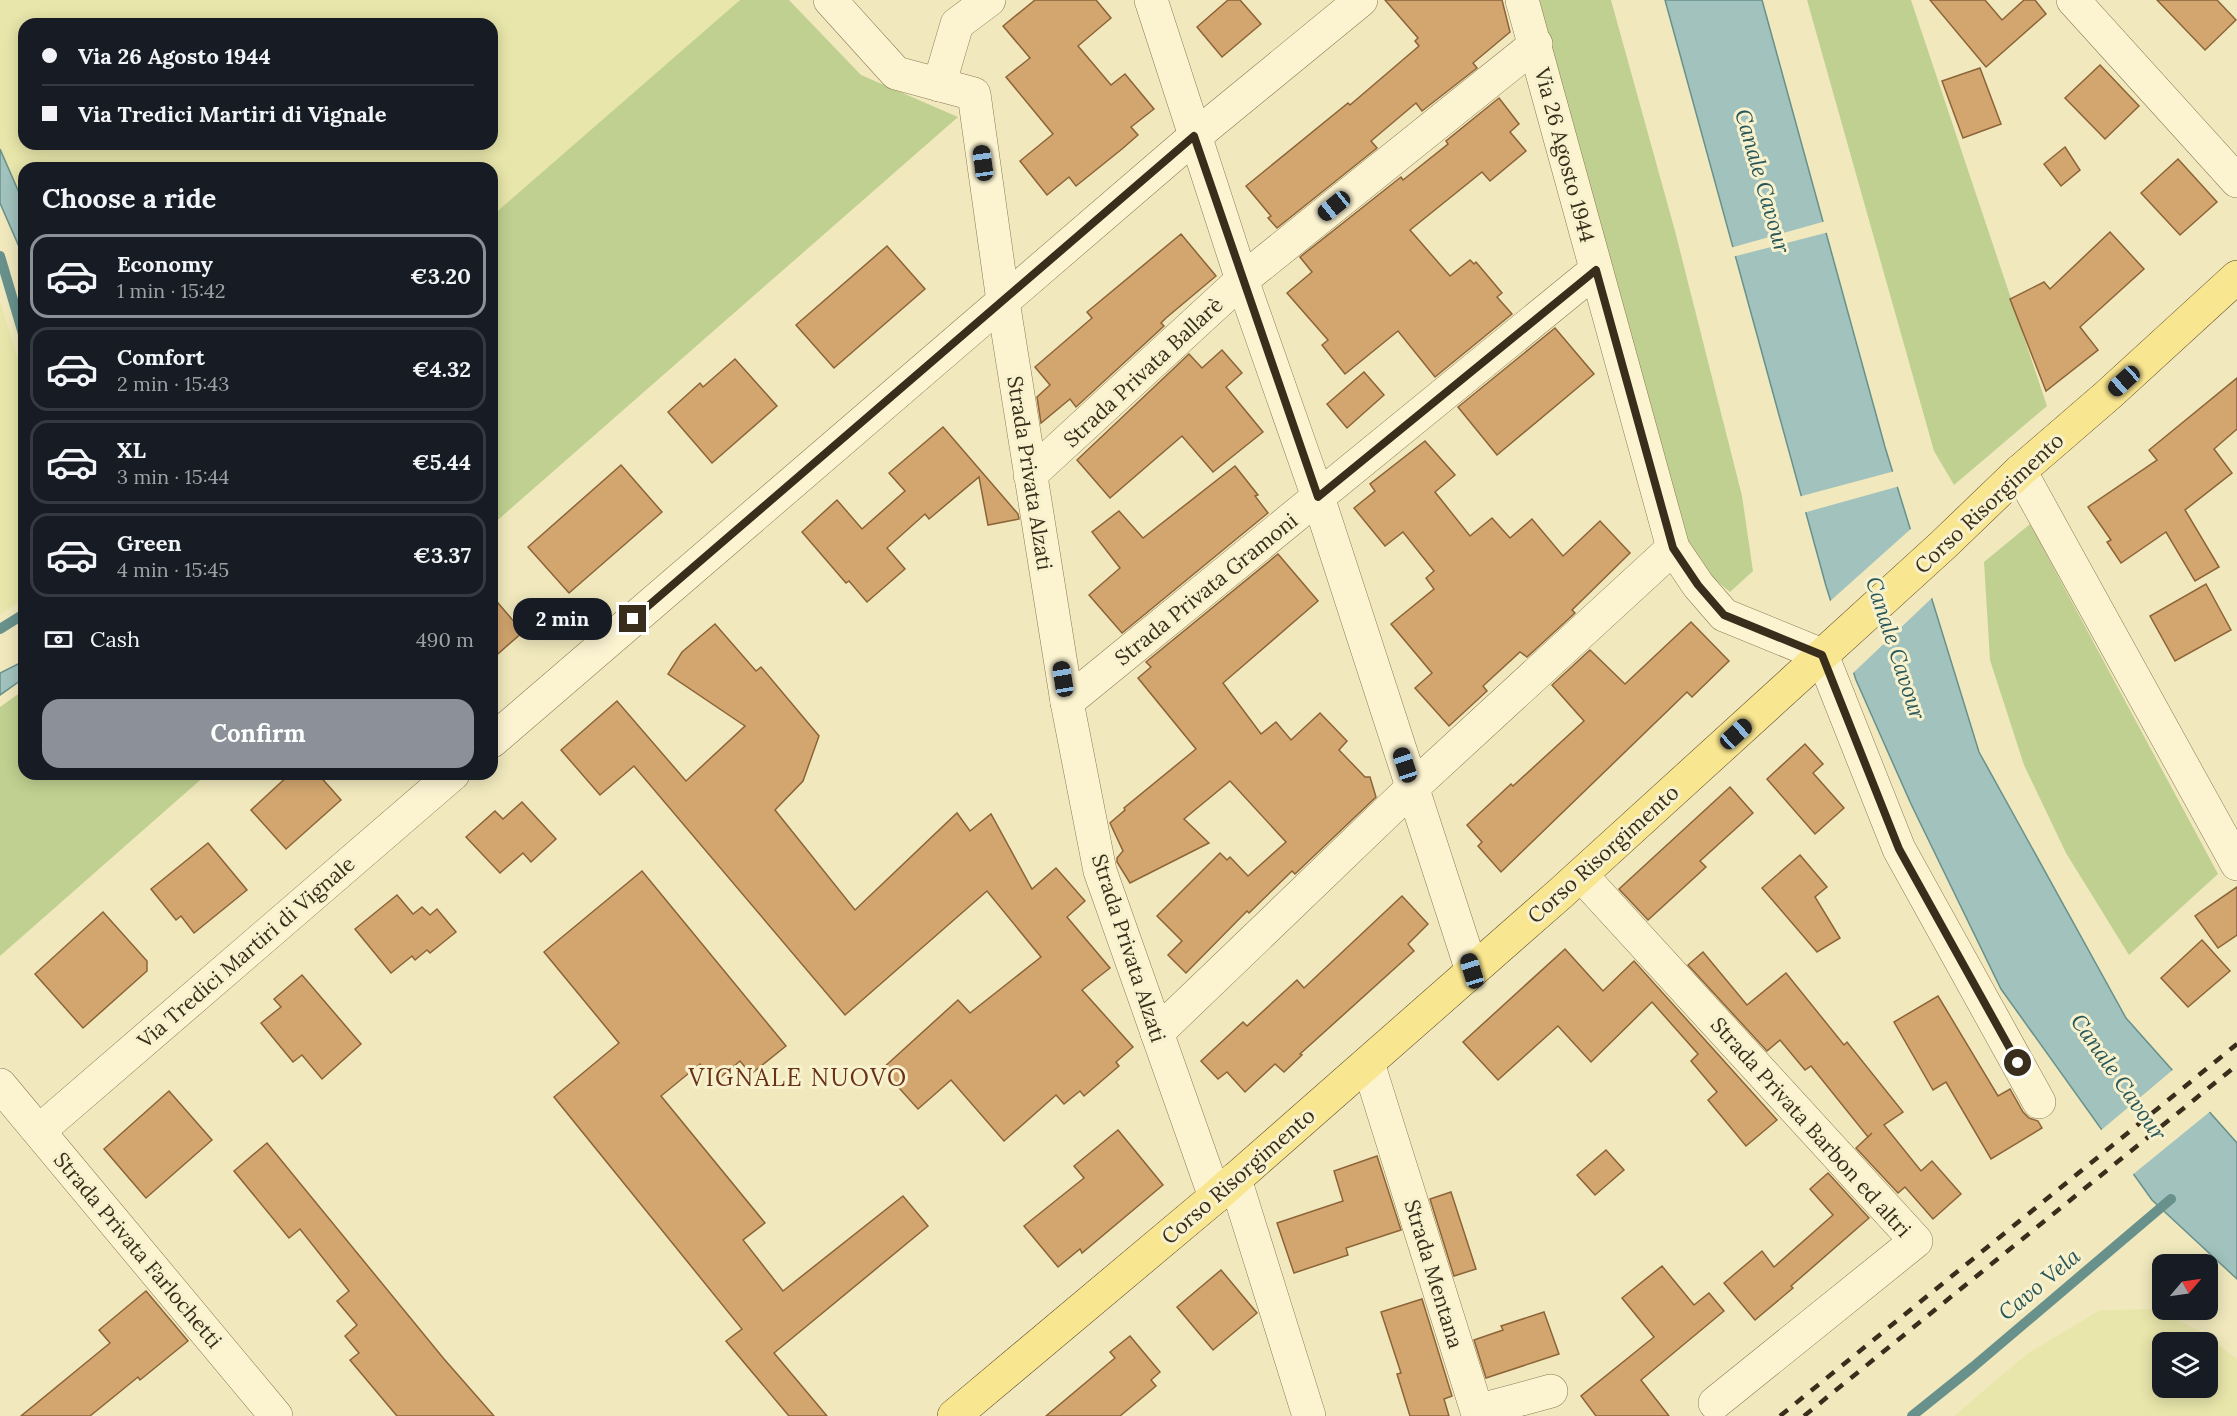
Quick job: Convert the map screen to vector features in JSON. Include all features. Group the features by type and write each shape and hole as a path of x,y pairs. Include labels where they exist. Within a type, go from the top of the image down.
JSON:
{"main road":[{"name":"Corso Risorgimento","path":"970,1411 1581,875 2020,471 2108,395 2237,277"}],"street":[{"path":"830,0 896,73 939,85 957,24 989,0"},
{"path":"1151,0 1242,280 1318,497 1472,971"},
{"path":"498,736 1194,136 1361,0"},
{"name":"Via 26 Agosto 1944","path":"1522,0 1536,44 1673,548 1698,585 1724,615 1828,650"},
{"path":"2073,0 2237,181"},
{"name":"Strada Privata Ballarè","path":"1030,475 1242,280 1536,44"},
{"name":"Strada Privata Alzati","path":"939,85 974,94 1030,475 1067,702 1100,871 1157,1033 1225,1188 1309,1416"},
{"name":"Strada Privata Gramoni","path":"1067,702 1596,270"},
{"path":"2020,471 2237,864"},
{"path":"1157,1033 1412,788 1673,548"},
{"path":"1828,650 1899,849 2039,1102"},
{"name":"Via Tredici Martiri di Vignale","path":"39,1131 446,780"},
{"name":"Strada Privata Barbon ed altri","path":"1581,875 1916,1241 1715,1403"},
{"name":"Strada Mentana","path":"1368,1063 1477,1412 1551,1391"},
{"name":"Strada Privata Farlochetti","path":"0,1085 276,1416"}],"shaded area":[{"path":"0,0 740,0 498,211 498,162 18,162 18,190 0,149"},
{"path":"0,301 18,360 18,602 0,615"},
{"path":"2152,1309 2152,1320 2178,1320 2201,1332 2152,1332 2152,1398 2218,1398 2218,1345 2237,1359 2237,1416 1954,1416 2027,1354 2100,1310"}],"green space":[{"path":"740,0 789,0 861,75 958,117 498,520 498,211"},
{"path":"1534,0 1611,0 1675,231 1742,496 1753,571 1730,592 1702,569 1685,542"},
{"path":"1807,0 1911,0 2047,406 1954,485 1934,451"},
{"path":"2030,524 2218,874 2129,955 2066,853 2024,765 1990,660 1984,562"},
{"path":"18,694 18,780 200,780 0,956 0,707"}],"water":[{"name":"Canale Cavour","path":"1665,0 1762,0 1885,447 1979,752 2126,1018 2237,1143 2237,1279 2218,1261 2218,1254 2210,1254 2152,1200 2001,989 1911,804 1856,680 1826,586"},
{"path":"0,149 18,190 18,244 0,203"},
{"path":"18,664 18,682 0,695 0,673"}],"pier":[{"path":"1826,221 1829,232 1732,257 1730,248"},
{"path":"1895,471 1900,486 1803,513 1798,497"},
{"path":"1913,527 1934,596 1851,675 1828,603"},
{"path":"2175,1068 2212,1110 2131,1176 2099,1132"}],"building":[{"path":"1035,0 1096,0 1111,18 1078,46 1111,85 1125,74 1154,109 1131,127 1138,135 1076,186 1069,177 1047,195 1020,161 1053,134 1006,77 1030,58 1003,26"},
{"path":"1228,0 1240,0 1261,24 1222,57 1197,27"},
{"path":"1385,0 1502,0 1510,32 1473,63 1477,68 1422,111 1416,103 1371,141 1377,148 1277,228 1268,218 1271,216 1246,186 1348,103 1350,105 1419,46 1415,41 1418,38"},
{"path":"1930,0 1985,0 2002,20 2024,0 2035,0 2046,14 1986,67"},
{"path":"2157,0 2217,0 2236,20 2205,50"},
{"path":"2100,65 2139,106 2105,139 2065,98"},
{"path":"1980,68 2001,124 1963,138 1942,81"},
{"path":"1499,98 1519,124 1510,132 1526,151 1490,181 1482,172 1410,230 1450,276 1470,260 1474,264 1476,262 1502,293 1497,297 1512,314 1435,377 1398,331 1345,374 1322,345 1328,340 1287,293 1312,272 1300,257 1401,177 1403,180 1448,144 1446,141"},
{"path":"2065,147 2080,170 2061,186 2044,164"},
{"path":"2178,159 2217,202 2180,235 2141,193"},
{"path":"2110,232 2144,269 2080,327 2098,350 2046,391 2010,299 2044,282 2050,289"},
{"path":"1181,234 1216,276 1166,318 1161,323 1164,326 1076,407 1070,399 1041,423 1037,397 1050,385 1035,367 1092,318 1087,312"},
{"path":"887,246 925,289 834,368 796,325"},
{"path":"1555,328 1594,374 1497,455 1458,407"},
{"path":"1222,350 1242,373 1226,387 1263,432 1213,472 1182,436 1110,498 1077,460 1189,354 1202,368"},
{"path":"735,359 777,406 712,463 668,412 700,383 703,387"},
{"path":"1364,372 1384,395 1347,428 1327,404"},
{"path":"2237,378 2237,429 2214,449 2232,473 2185,510 2219,567 2195,581 2166,532 2121,563 2107,542 2111,540 2088,507 2157,460 2149,450"},
{"path":"943,427 1018,514 1019,519 988,525 979,477 929,519 925,514 887,548 905,569 867,602 849,581 846,583 802,532 837,500 862,529 905,491 889,473"},
{"path":"1425,441 1455,475 1435,492 1470,536 1492,518 1510,538 1532,519 1563,556 1600,521 1630,553 1572,610 1575,613 1527,657 1520,652 1483,686 1487,691 1449,726 1415,688 1432,673 1391,624 1434,589 1426,578 1434,571 1403,532 1385,546 1354,508 1375,491 1370,484"},
{"path":"621,465 662,512 569,593 528,547"},
{"path":"1235,466 1258,495 1255,496 1268,513 1122,633 1089,595 1120,568 1092,532 1119,511 1143,538"},
{"path":"1278,554 1318,601 1223,683 1261,734 1276,722 1291,740 1320,713 1347,741 1339,750 1365,777 1370,777 1376,797 1295,874 1292,871 1249,913 1247,911 1186,973 1168,955 1182,941 1157,916 1220,853 1227,860 1230,857 1248,876 1286,842 1230,781 1184,819 1209,843 1130,883 1117,862 1117,858 1123,851 1110,823 1125,810 1124,808 1196,749 1138,678 1151,667 1146,662"},
{"path":"2206,584 2231,630 2175,661 2150,616"},
{"path":"498,603 523,632 498,654"},
{"path":"1691,622 1729,661 1692,697 1687,692 1501,872 1478,846 1482,842 1467,825 1584,721 1552,685 1590,650 1625,684"},
{"path":"715,624 756,671 761,667 819,736 803,781 775,810 855,910 957,813 970,831 991,814 1032,889 1056,868 1085,901 1067,917 1110,968 1082,990 1133,1047 1116,1062 1119,1066 1084,1096 1080,1091 1064,1104 1056,1095 1004,1141 951,1080 918,1109 882,1069 958,1000 970,1013 1041,957 987,891 845,1015 634,766 600,795 561,750 617,701 686,781 745,726 668,674 682,652"},
{"path":"1805,744 1823,764 1813,773 1844,808 1815,834 1767,779"},
{"path":"284,780 323,780 341,800 286,849 251,810"},
{"path":"1730,787 1753,813 1700,861 1706,867 1648,920 1619,889"},
{"path":"522,802 556,839 531,862 523,853 500,873 466,837 495,811 503,819"},
{"path":"208,843 247,890 194,933 181,916 176,920 151,889"},
{"path":"1800,855 1827,887 1815,897 1840,938 1817,952 1762,888"},
{"path":"642,871 786,1046 751,1074 740,1061 715,1082 700,1064 661,1096 765,1223 743,1240 783,1291 903,1196 928,1226 774,1353 827,1416 789,1416 726,1341 742,1329 554,1097 619,1043 544,952"},
{"path":"2237,887 2237,935 2218,948 2195,916"},
{"path":"397,895 413,914 422,907 430,915 437,909 456,932 430,953 427,950 415,960 412,956 391,973 355,929"},
{"path":"1402,896 1428,924 1408,944 1414,951 1300,1054 1302,1055 1284,1072 1275,1064 1245,1092 1227,1072 1218,1079 1201,1061 1243,1022 1247,1026 1297,980 1304,988"},
{"path":"103,912 147,961 147,971 83,1028 35,974"},
{"path":"2202,940 2230,971 2188,1007 2161,978"},
{"path":"1565,949 1603,991 1634,961 1777,1120 1746,1146 1708,1100 1717,1092 1691,1061 1698,1054 1652,1002 1591,1062 1558,1026 1498,1080 1463,1042"},
{"path":"1703,952 1747,1005 1786,973 1844,1045 1847,1042 1903,1112 1884,1125 1921,1171 1932,1161 1961,1194 1933,1219 1905,1187 1898,1193 1856,1148 1868,1137 1811,1066 1805,1070 1780,1040 1767,1051 1688,965"},
{"path":"302,975 361,1044 322,1079 302,1055 293,1062 261,1023 281,1007 274,999"},
{"path":"1938,996 1998,1096 2010,1089 2023,1112 2029,1118 2038,1121 2042,1128 1991,1159 1946,1082 1933,1090 1894,1022"},
{"path":"169,1091 212,1140 146,1198 104,1149"},
{"path":"1118,1130 1163,1185 1082,1253 1080,1249 1058,1267 1024,1226 1084,1178 1074,1166"},
{"path":"267,1143 444,1359 494,1416 397,1416 350,1360 359,1353 345,1336 357,1325 337,1301 349,1291 300,1229 289,1238 234,1171"},
{"path":"1606,1150 1624,1170 1595,1195 1577,1175"},
{"path":"1377,1156 1401,1230 1346,1248 1348,1255 1294,1273 1277,1223 1343,1201 1334,1171"},
{"path":"1828,1173 1869,1218 1755,1320 1724,1283 1762,1251 1774,1267 1833,1215 1810,1189"},
{"path":"1451,1192 1476,1269 1454,1276 1430,1199"},
{"path":"1662,1266 1694,1305 1709,1293 1724,1311 1641,1380 1669,1416 1596,1416 1581,1396 1654,1337 1622,1298"},
{"path":"1221,1270 1257,1313 1213,1350 1177,1307"},
{"path":"146,1291 188,1341 90,1416 21,1416 110,1343 99,1330"},
{"path":"1422,1299 1452,1396 1444,1399 1449,1416 1410,1416 1397,1374 1401,1373 1381,1312"},
{"path":"1544,1312 1559,1354 1486,1378 1474,1340 1503,1330 1501,1326"},
{"path":"1130,1336 1160,1372 1151,1380 1156,1386 1120,1416 1046,1416 1115,1358 1110,1352"}],"waterway":[{"path":"0,256 18,317"},
{"path":"0,629 18,618"},
{"name":"Cavo Vela","path":"1912,1416 2171,1199"}],"railway":[{"path":"1780,1416 2237,1044"},
{"path":"1804,1416 2237,1065"}],"district":[{"name":"VIGNALE NUOVO","path":"798,1077"}],"route":[{"path":"633,619 1194,136 1318,497 1596,270 1673,548 1698,585 1724,615 1822,655 1899,849 2018,1063"}]}
